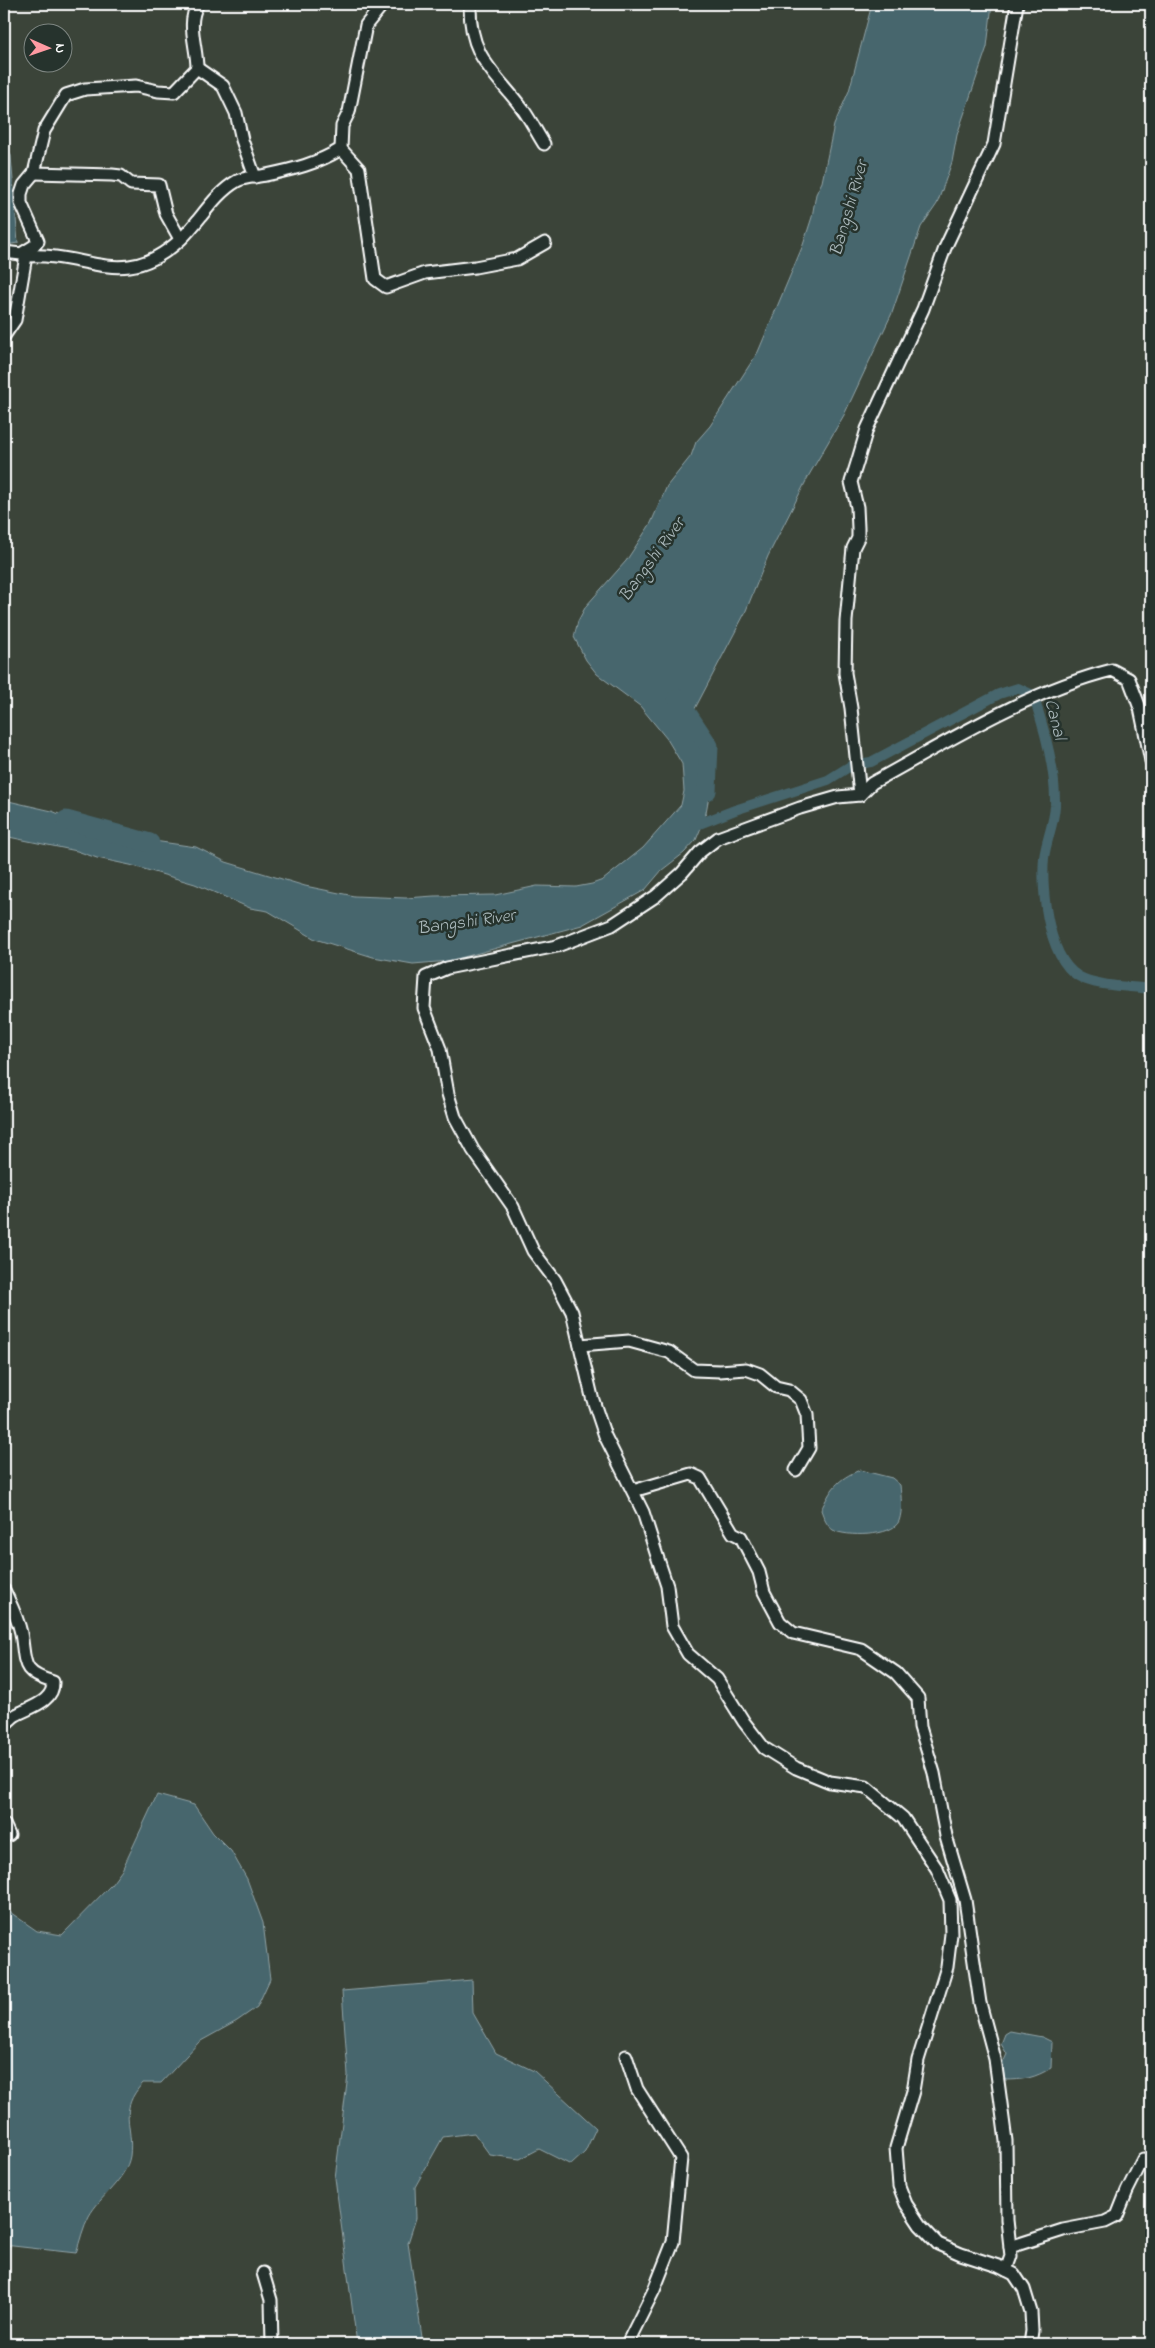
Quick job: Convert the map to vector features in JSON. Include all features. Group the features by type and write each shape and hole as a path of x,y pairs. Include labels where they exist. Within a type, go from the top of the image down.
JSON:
{"street":[{"path":"4,336 15,320 23,255 38,241 37,234 21,204 24,185 34,173 44,132 66,95 85,89 136,86 158,91 174,92 197,68 197,53 191,21 198,4"},
{"path":"383,4 366,25 349,112 342,126 341,149 359,169 375,279 386,287 425,273 475,267 517,258 545,243"},
{"path":"470,4 470,25 484,64 524,112 544,144"},
{"path":"860,795 854,732 845,673 846,621 853,548 858,538 857,507 851,482 867,428 923,309 945,248 994,144 1017,4"},
{"path":"197,68 223,86 236,113 242,140 256,177"},
{"path":"4,252 71,259 102,267 125,267 145,263 180,239 213,202 237,181 308,166 341,149"},
{"path":"34,173 112,175 121,176 131,184 159,185 166,214 180,239"},
{"path":"1030,2344 1032,2330 1031,2312 1024,2289 1014,2274 938,2244 920,2225 906,2204 898,2186 896,2148 913,2091 918,2060 947,1967 951,1934 950,1900 937,1869 904,1818 866,1787 830,1782 796,1768 764,1748 744,1722 717,1679 688,1654 672,1626 667,1586 643,1512 605,1436 592,1396 572,1312 555,1280 533,1251 513,1207 473,1150 455,1117 448,1094 440,1049 424,1008 426,977 447,968 557,946 612,925 656,896 682,874 700,852 718,838 800,808 838,798 860,795 872,783 1006,709 1096,674 1112,670 1128,679 1140,708 1148,738 1151,762"},
{"path":"580,1345 630,1341 669,1352 694,1370 746,1369 760,1374 776,1387 789,1390 801,1400 807,1415 809,1448 796,1470"},
{"path":"633,1491 691,1474 700,1478 733,1533 741,1537 759,1572 764,1592 780,1622 793,1633 861,1649 896,1673 918,1698 920,1727 934,1774 946,1836 965,1900 980,2004 995,2059 1006,2141 1007,2220 1011,2256 1006,2270"},
{"path":"4,1590 21,1633 24,1661 31,1673 53,1682 51,1694 13,1717 4,1726"},
{"path":"4,1824 9,1835"},
{"path":"626,2056 637,2089 680,2158 672,2242 654,2290 627,2344"},
{"path":"1010,2247 1063,2230 1105,2222 1118,2216 1127,2191 1143,2159"},
{"path":"263,2273 272,2300 272,2344"}],"water":[{"path":"872,4 992,4 987,47 957,135 952,162 937,204 921,227 892,313 844,415 809,475 768,556 745,613 689,720 699,732 708,766 710,790 705,818 696,840 684,853 662,870 645,890 582,925 449,961 413,964 373,957 315,939 268,911 250,908 195,884 77,851 4,836 4,800 52,811 92,828 119,836 196,847 226,862 305,886 354,896 406,898 495,895 537,886 576,887 592,884 603,880 643,848 681,805 684,791 682,764 667,739 640,706 597,674 586,660 574,637 578,621 586,606 626,561 651,523 667,486 691,456 696,442 710,426 758,352 803,245 812,217 816,194 822,182 834,125 849,91"},
{"path":"4,138 11,156 18,243 5,245"},
{"path":"860,1470 892,1478 900,1485 901,1512 899,1521 888,1530 879,1533 848,1534 833,1530 824,1519 821,1510 832,1490 840,1481"},
{"path":"157,1795 194,1805 213,1833 231,1851 247,1879 263,1923 270,1979 257,2007 237,2021 199,2042 161,2083 143,2083 135,2093 128,2118 131,2145 128,2165 89,2216 76,2253 4,2245 4,1908 37,1931 62,1935 111,1885 122,1870"},
{"path":"472,1980 473,2013 496,2053 534,2071 596,2128 585,2152 571,2165 539,2149 520,2159 490,2155 474,2133 443,2137 415,2187 416,2218 408,2243 423,2344 357,2344 335,2178 348,2075 342,1991"},
{"path":"1010,2031 1042,2037 1052,2042 1051,2068 1029,2078 1005,2080 1002,2065 1007,2054 1001,2044 1005,2034"}],"waterway":[{"name":"Canal","path":"694,826 735,810 828,780 852,765 871,762 999,694 1018,688 1033,695 1052,764 1055,806 1045,852 1043,872 1049,926 1062,959 1072,971 1092,982 1151,989"},
{"name":"Bangshi River","path":"677,698 709,746 707,791"},
{"name":"Bangshi River","path":"66,820 150,843"}]}
